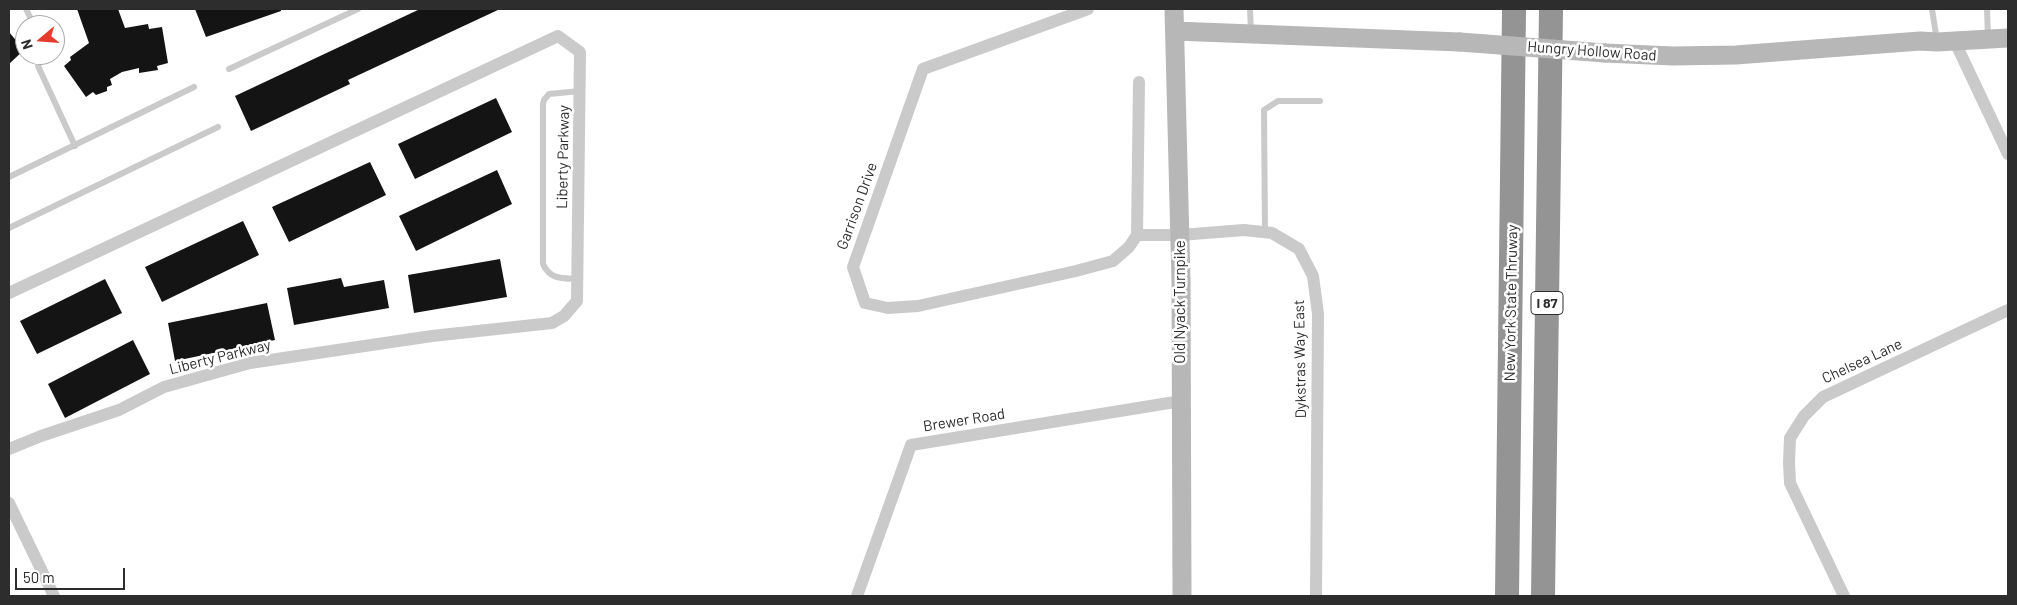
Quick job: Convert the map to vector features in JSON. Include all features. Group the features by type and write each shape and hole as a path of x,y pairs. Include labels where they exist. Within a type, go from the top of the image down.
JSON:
{"highway":[{"name":"New York State Thruway","path":"1507,596 1514,9"},
{"name":"I 87","path":"1544,596 1551,9"}],"street":[{"name":"Garrison Drive","path":"1088,9 923,69 853,268 866,303 888,308 918,306 1113,261 1129,247 1137,235"},
{"name":"Old Nyack Turnpike","path":"1174,9 1180,235 1182,596"},
{"name":"Hungry Hollow Road","path":"1175,31 1460,42 1673,56 1736,55 1920,41 1946,42 2008,38"},
{"name":"Liberty Parkway","path":"9,292 558,36 580,52 577,301 564,316 552,323 432,336 250,364 164,387 119,410 40,436 9,449"},
{"path":"1946,42 2008,154"},
{"path":"1139,82 1137,235 1180,235"},
{"name":"Dykstras Way East","path":"1180,235 1244,230 1272,233 1299,249 1313,276 1318,314 1316,596"},
{"name":"Chelsea Lane","path":"1844,596 1790,483 1788,462 1790,438 1804,416 1823,397 2008,310"},
{"name":"Brewer Road","path":"857,596 911,445 1181,401"},
{"path":"9,503 12,518 54,596"}],"lane":[{"path":"229,69 358,9"},
{"path":"1250,9 1251,34"},
{"path":"1932,9 1946,42"},
{"path":"1987,9 1988,39"},
{"path":"39,65 45,85 75,146"},
{"path":"9,178 194,87"},
{"path":"578,278 556,278 546,271 543,264 543,104 549,94 580,91"},
{"path":"1265,232 1264,110 1278,100 1320,101"},
{"path":"9,228 218,127"}],"building":[{"path":"77,9 118,9 125,28 148,24 149,29 162,27 168,63 157,66 158,70 139,73 139,68 122,72 110,79 112,85 107,87 107,91 96,95 93,92 86,97 64,66 71,60 70,57 89,43"},
{"path":"195,9 281,9 281,11 206,37"},
{"path":"420,9 500,9 348,80 350,84 251,131 235,96"},
{"path":"9,32 15,39 15,58 9,64"},
{"path":"496,98 512,132 415,179 398,144"},
{"path":"370,162 386,195 289,242 272,207"},
{"path":"497,170 512,204 416,251 399,216"},
{"path":"243,221 259,255 162,302 145,267"},
{"path":"500,259 507,297 414,313 408,275"},
{"path":"341,278 344,287 384,280 389,308 294,325 287,288"},
{"path":"105,279 122,313 37,354 20,321"},
{"path":"267,303 275,340 175,361 168,323"},
{"path":"133,340 150,374 65,418 48,384"}]}
